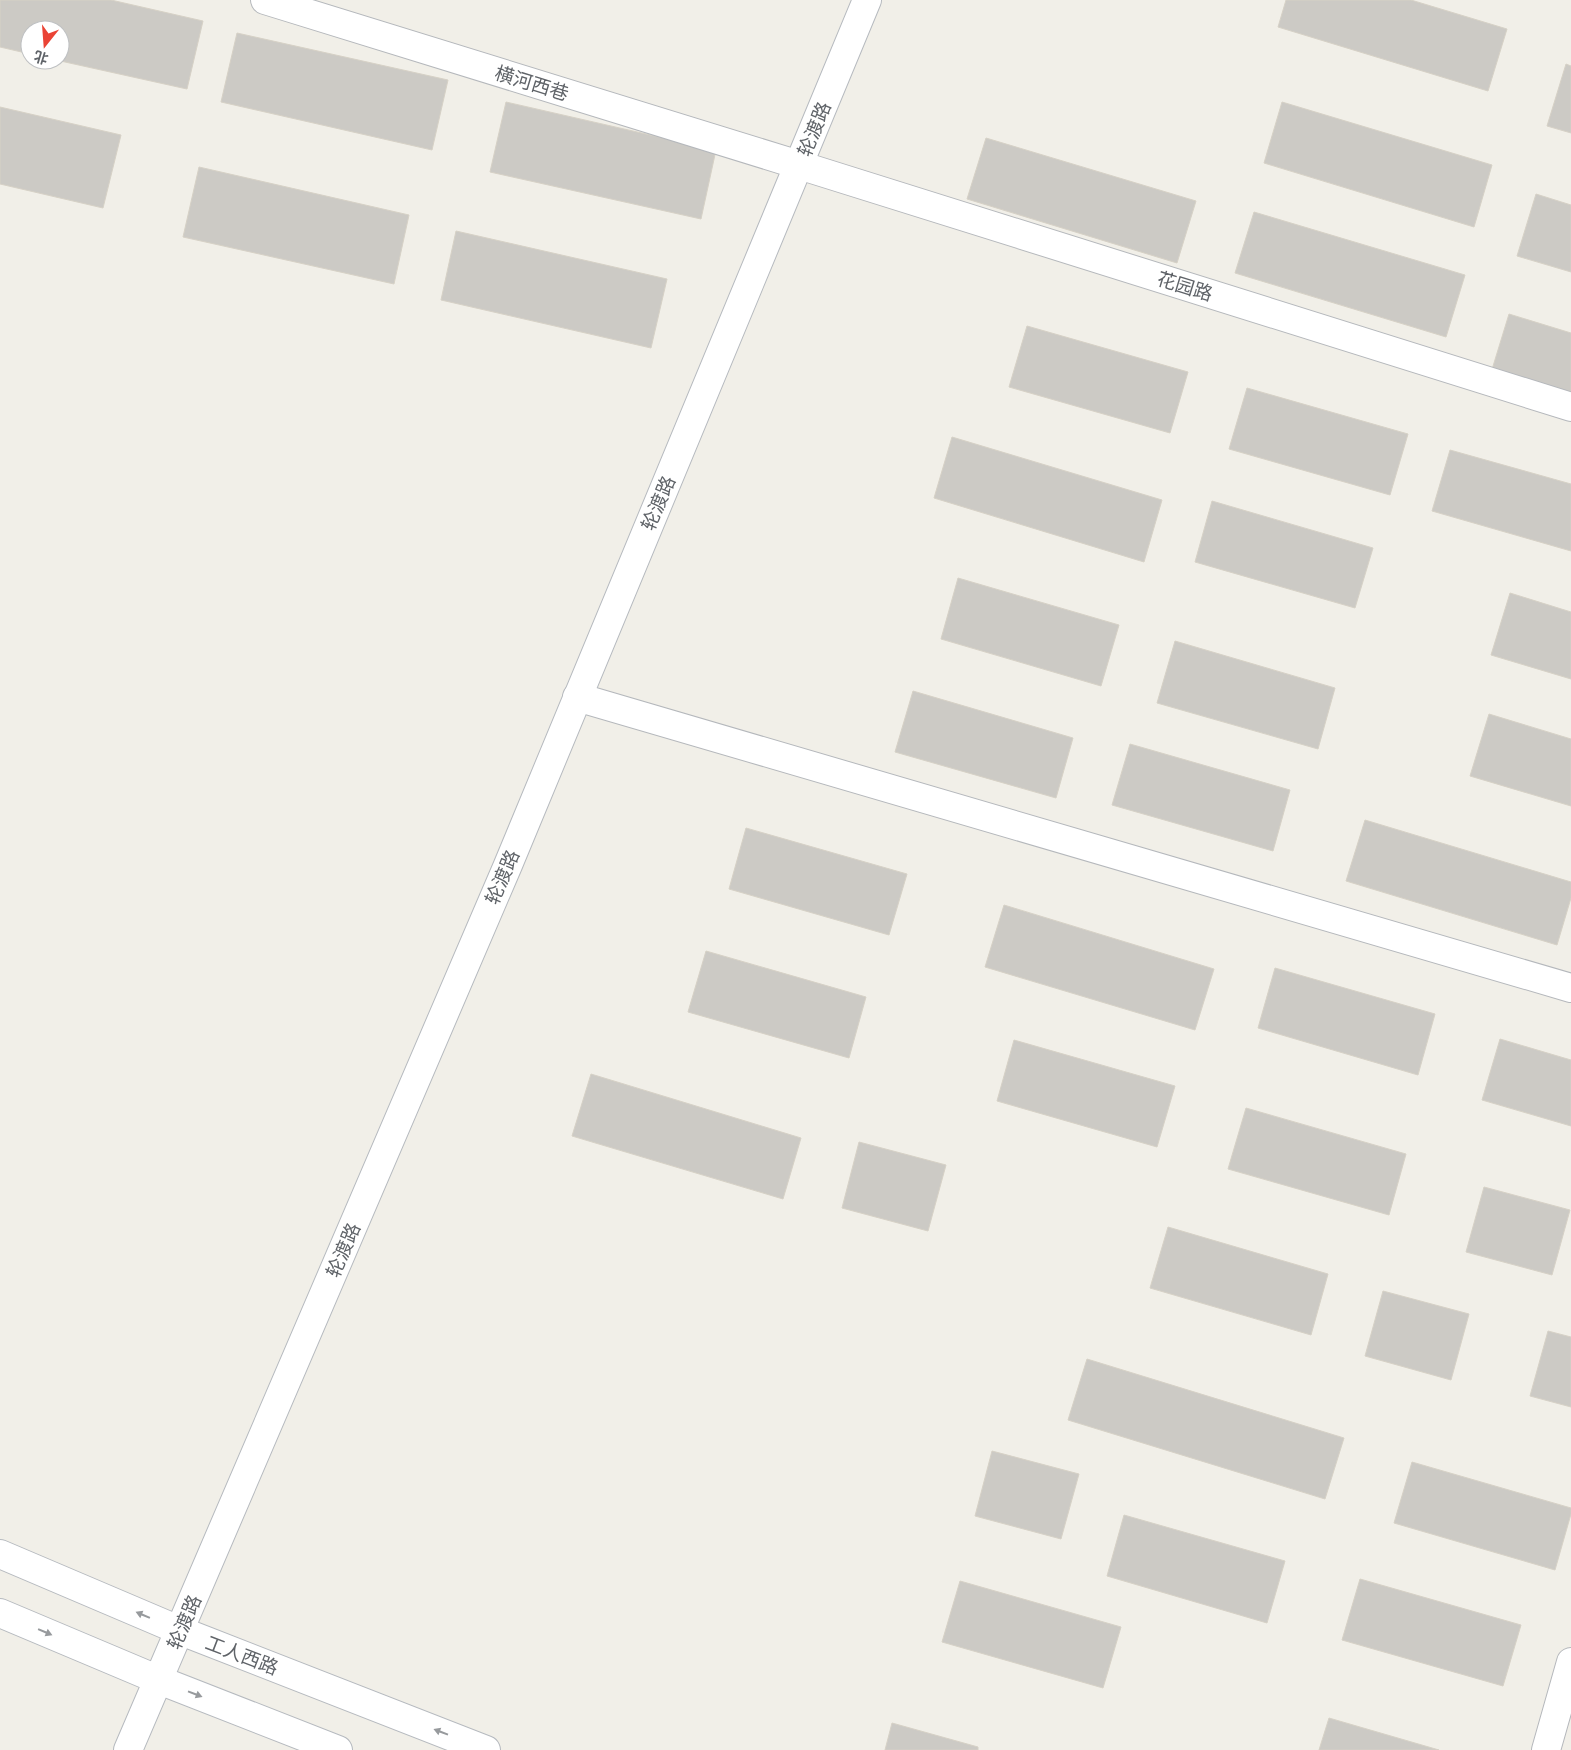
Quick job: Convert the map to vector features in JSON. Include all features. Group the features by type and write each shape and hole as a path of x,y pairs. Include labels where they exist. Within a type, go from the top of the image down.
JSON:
{"main road":[{"name":"横河西巷","path":"265,0 799,165"},
{"name":"轮渡路","path":"128,1750 181,1631 508,865 867,0"},
{"name":"花园路","path":"799,165 1571,407"},
{"path":"577,697 1571,988"},
{"name":"工人西路","path":"0,1554 181,1631 486,1750"},
{"path":"0,1613 159,1680 338,1750"},
{"path":"1546,1750 1571,1662"}],"building":[{"path":"0,0 111,0 203,21 187,89 70,63 70,20 20,20 20,52 0,47"},
{"path":"1286,0 1411,0 1507,29 1488,91 1278,27"},
{"path":"237,33 448,80 432,150 221,102"},
{"path":"1566,64 1571,66 1571,133 1547,126"},
{"path":"506,102 716,150 701,219 490,172"},
{"path":"1282,102 1492,165 1474,227 1264,163"},
{"path":"0,107 121,135 103,208 0,184"},
{"path":"986,138 1196,201 1177,263 967,199"},
{"path":"199,167 409,215 394,284 183,237"},
{"path":"1536,194 1571,205 1571,272 1517,256"},
{"path":"1254,212 1465,275 1446,337 1235,273"},
{"path":"456,231 667,279 651,348 441,300"},
{"path":"1509,314 1571,333 1571,400 1490,376"},
{"path":"1027,326 1188,372 1170,433 1009,387"},
{"path":"1247,388 1408,434 1390,495 1229,449"},
{"path":"952,437 1162,500 1144,562 934,498"},
{"path":"1450,450 1571,484 1571,551 1432,511"},
{"path":"1212,501 1373,548 1355,608 1195,562"},
{"path":"958,578 1119,625 1101,686 941,639"},
{"path":"1510,593 1571,612 1571,679 1491,655"},
{"path":"1175,641 1335,688 1318,749 1157,703"},
{"path":"913,691 1073,738 1056,798 895,752"},
{"path":"1489,714 1571,739 1571,806 1470,776"},
{"path":"1130,744 1290,790 1273,851 1112,805"},
{"path":"1365,820 1571,882 1571,898 1557,945 1346,881"},
{"path":"746,828 907,874 889,935 729,889"},
{"path":"1004,905 1214,969 1195,1030 985,967"},
{"path":"706,951 866,997 849,1058 688,1012"},
{"path":"1275,968 1435,1014 1418,1075 1258,1028"},
{"path":"1500,1039 1571,1060 1571,1126 1482,1100"},
{"path":"1014,1040 1175,1086 1157,1147 997,1101"},
{"path":"591,1074 801,1138 783,1199 572,1136"},
{"path":"1246,1108 1406,1154 1389,1215 1228,1169"},
{"path":"859,1142 946,1165 928,1231 842,1208"},
{"path":"1484,1187 1570,1210 1552,1275 1466,1252"},
{"path":"1168,1227 1328,1274 1311,1335 1150,1288"},
{"path":"1383,1291 1469,1314 1451,1380 1365,1356"},
{"path":"1548,1331 1571,1337 1571,1407 1530,1396"},
{"path":"1087,1359 1344,1438 1325,1499 1068,1420"},
{"path":"992,1451 1079,1474 1061,1539 975,1516"},
{"path":"1412,1462 1571,1508 1555,1570 1394,1523"},
{"path":"1124,1515 1285,1561 1267,1623 1107,1576"},
{"path":"1360,1579 1521,1625 1503,1686 1342,1640"},
{"path":"960,1581 1121,1627 1103,1688 942,1642"},
{"path":"1329,1718 1439,1750 1319,1750"},
{"path":"892,1723 978,1747 978,1750 885,1750"}]}
